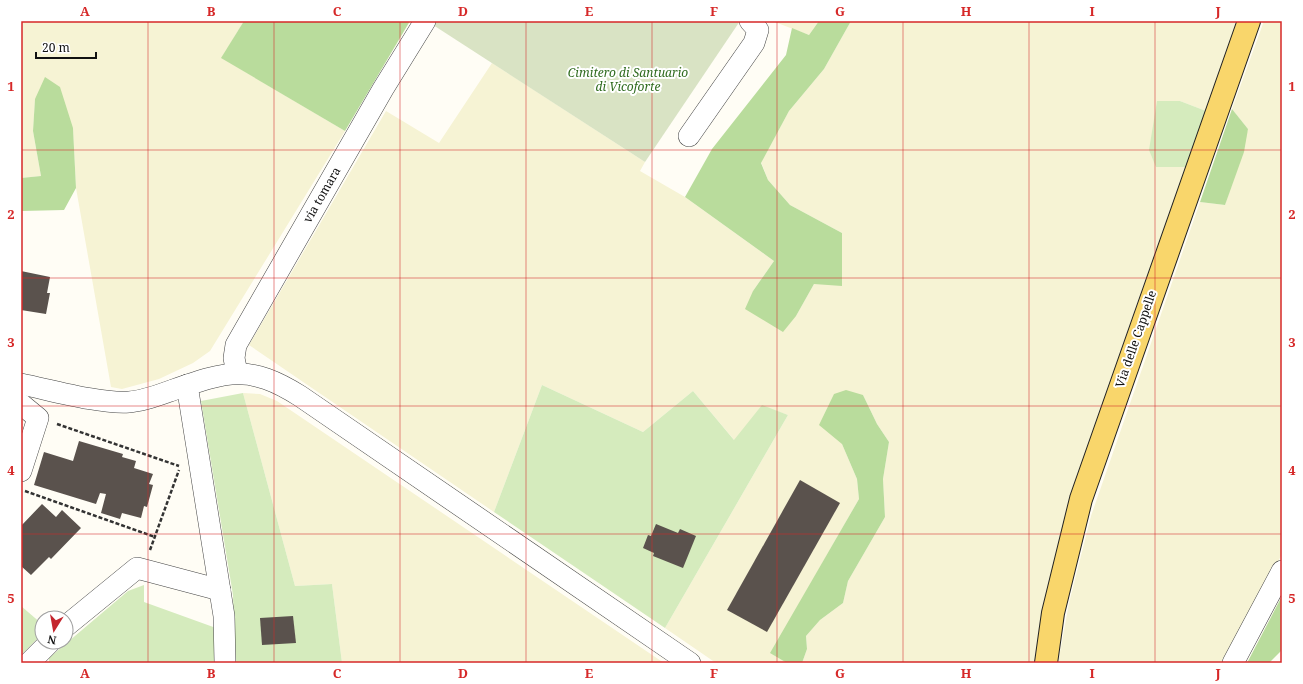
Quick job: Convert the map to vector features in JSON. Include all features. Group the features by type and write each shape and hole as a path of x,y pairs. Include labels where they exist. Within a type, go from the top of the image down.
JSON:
{"main road":[{"name":"Via delle Cappelle","path":"1046,663 1053,613 1083,492 1249,21"}],"street":[{"name":"via tomara","path":"237,373 234,358 236,345 383,89 425,21"},
{"path":"690,136 754,44 758,30 750,21"},
{"path":"21,384 88,397 129,402 143,400 219,376 237,373 270,379 300,396 690,663"},
{"path":"187,386 220,590 224,628 225,663"},
{"path":"21,404 38,418 21,472"},
{"path":"74,619 137,568 220,590"},
{"path":"1233,663 1282,571"},
{"path":"29,663 42,650"}],"path":[{"path":"38,418 180,467 148,554 137,568"},
{"path":"21,490 155,537"}],"shaded area":[{"path":"21,21 244,21 222,58 345,131 210,351 193,363 159,379 122,389 111,387 76,188 73,128 35,99 33,131 41,176 21,178"},
{"path":"772,21 819,21 809,35"},
{"path":"851,21 1238,21 1206,111 1180,101 1157,101 1156,166 1186,167 1136,306 1083,463 1043,608 1034,663 802,663 807,649 806,636 820,620 843,603 848,581 885,517 883,479 889,442 877,424 863,395 842,444 857,479 859,499 771,653 787,663 716,663 665,628 788,415 762,406 735,441 693,391 643,432 542,385 494,512 249,345 386,111 439,143 492,63 645,162 640,171 685,197 774,261 753,291 796,316 814,284 841,251 842,233 790,205 768,180 761,162 789,111 824,69"},
{"path":"1264,21 1282,21 1282,554 1225,663 1058,663 1069,603 1091,516 1200,202 1225,205 1248,129 1232,109"},
{"path":"243,393 260,394 277,401 664,663 342,663 332,584 295,586"}],"green space":[{"path":"244,21 410,21 345,131 221,58"},
{"name":"Cimitero di Santuario di Vicoforte","path":"432,21 740,21 645,162 430,23"},
{"path":"819,21 851,21 824,69 789,111 761,163 768,180 790,205 842,233 842,286 814,284 796,316 783,332 745,309 753,291 774,261 685,197 712,149 786,55 792,28 809,35"},
{"path":"45,77 60,87 73,128 76,188 64,210 21,211 21,178 41,176 33,131 35,99"},
{"path":"1157,101 1180,101 1206,111 1186,167 1156,167 1149,150"},
{"path":"1232,109 1248,129 1244,152 1225,205 1200,202"},
{"path":"542,385 643,432 693,391 734,440 762,405 788,415 665,628 494,512"},
{"path":"846,390 863,395 877,424 889,442 883,479 885,517 848,581 843,603 820,620 806,636 807,649 802,663 787,663 770,653 859,499 857,479 842,444 819,425 834,394"},
{"path":"243,393 295,586 332,584 342,663 235,663 233,595 201,401"},
{"path":"144,585 144,602 216,628 216,663 49,663 49,658 58,650 74,650 74,637 128,591"},
{"path":"1282,596 1282,650 1269,663 1247,663"},
{"path":"21,606 34,617 34,642 21,655"}],"building":[{"path":"21,271 50,277 47,293 50,293 46,314 21,310"},
{"path":"79,441 123,454 122,457 136,461 134,468 153,474 149,484 153,485 147,507 144,506 141,518 122,513 120,519 101,513 106,494 100,493 96,504 34,485 44,452 73,461"},
{"path":"800,480 840,503 767,632 727,610"},
{"path":"42,504 56,517 62,510 81,528 51,559 49,557 31,575 21,566 21,526"},
{"path":"656,524 678,533 680,529 696,536 683,568 653,556 654,553 643,548 648,535 651,536"},
{"path":"293,616 296,643 262,645 260,618"}]}
